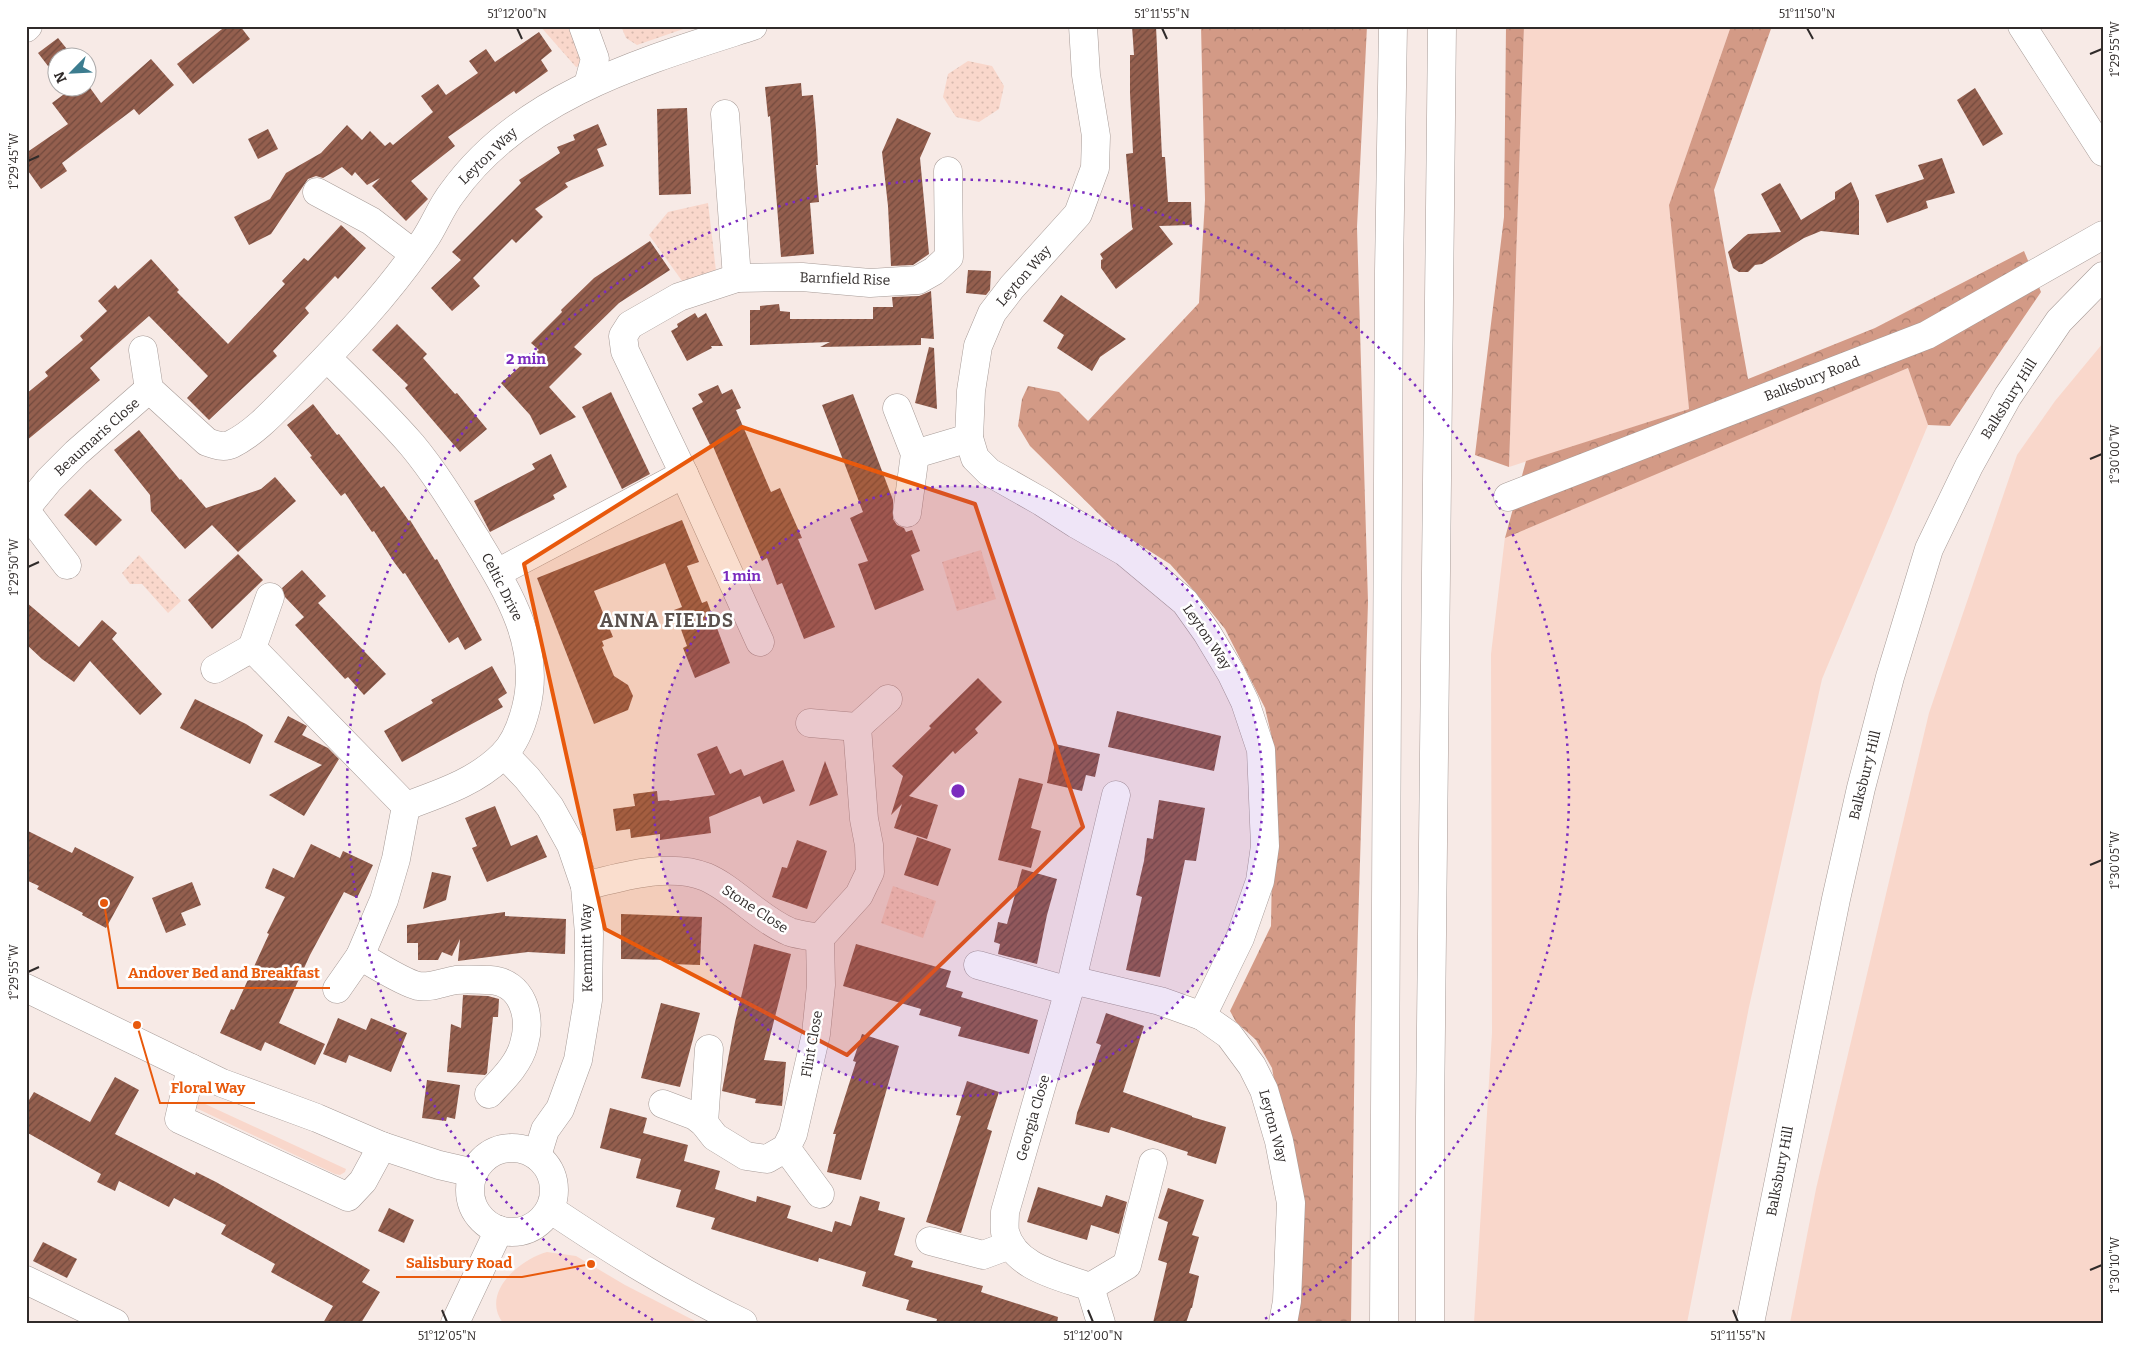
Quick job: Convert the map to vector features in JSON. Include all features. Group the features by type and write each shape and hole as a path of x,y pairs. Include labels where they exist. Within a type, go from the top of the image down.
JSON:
{"main road":[{"path":"582,26 595,59 588,85"},
{"name":"Leyton Way","path":"327,358 378,300 414,254 451,194 466,174 488,152 529,118 588,85 687,47 753,26"},
{"name":"Leyton Way","path":"1083,26 1086,75 1096,136 1095,168 1078,214 1012,287 992,313 978,346 971,391 969,438 975,458 989,472 1125,552 1185,602 1207,633 1231,673 1244,702 1261,750 1264,846 1260,881 1240,938 1202,1016 1229,1035 1252,1066 1264,1090 1278,1141 1291,1203 1287,1301 1283,1323"},
{"path":"1384,1323 1389,271 1393,26"},
{"path":"1430,1323 1430,1097 1442,26"},
{"path":"2022,26 2103,152"},
{"path":"725,114 737,278"},
{"name":"Barnfield Rise","path":"760,642 626,351 623,336 630,325 679,297 737,278 802,277 870,283 918,280 934,271 949,257 948,171"},
{"path":"317,192 371,221 414,254"},
{"name":"Balksbury Road","path":"1508,497 1927,335 2103,235"},
{"name":"Balksbury Hill","path":"1750,1323 1834,909 1861,788 1890,677 1929,549 1969,466 2008,396 2059,322 2103,276"},
{"name":"Beaumaris Close","path":"143,350 149,390 207,442 218,446 231,445 258,426 327,358"},
{"name":"Celtic Drive","path":"327,358 373,403 412,446 452,501 497,573 515,608 523,631 530,674 530,694 524,717 515,738 504,754 484,772 460,786 406,806"},
{"name":"Beaumaris Close","path":"67,565 26,510 49,480 76,453 149,390"},
{"path":"897,408 915,454 907,513"},
{"path":"915,454 969,438"},
{"path":"497,573 684,474"},
{"path":"215,669 252,648 270,597"},
{"path":"252,648 406,806 396,859 384,900 360,956 337,989"},
{"path":"810,723 858,727 888,699"},
{"path":"820,938 859,895 870,872 869,845 864,819 858,727"},
{"name":"Kemmitt Way","path":"504,754 527,778 550,807 571,845 585,886 589,934 588,1000 578,1060 560,1109 545,1130 537,1156"},
{"name":"Georgia Close","path":"1010,1245 1005,1230 1005,1212 1071,986 1116,795"},
{"name":"Stone Close","path":"585,886 625,876 673,871 689,872 707,878 767,920 791,932 820,938"},
{"name":"Flint Close","path":"786,1148 793,1134 816,1034 821,985 820,938"},
{"path":"360,956 417,986 430,986 458,980 492,980 517,991 523,1001 526,1022 524,1044 516,1062 489,1094"},
{"path":"978,965 1071,986 1160,1001 1202,1016"},
{"path":"26,988 191,1068 382,1146 439,1165 474,1173"},
{"path":"704,1123 709,1049"},
{"path":"191,1068 178,1119 348,1197 363,1181 382,1146"},
{"path":"663,1104 695,1116 704,1123 715,1137 746,1156 767,1159 786,1148 820,1194"},
{"path":"514,1148 537,1156 546,1164 551,1174 554,1196 550,1209 539,1223 528,1229 511,1232 498,1230 480,1217 474,1206 471,1184 474,1173 485,1158 502,1149 514,1148"},
{"path":"1090,1287 1127,1265 1153,1163"},
{"path":"550,1209 624,1258 691,1298 743,1323"},
{"path":"455,1323 498,1230"},
{"path":"930,1240 983,1255 1010,1245 1029,1264 1090,1287"},
{"path":"26,1280 115,1323"},
{"path":"1090,1287 1101,1323"}],"highlighted area":[{"path":"742,427 975,504 1083,827 847,1055 605,929 524,564"}],"shaded area":[{"path":"540,26 593,26 586,63 576,67"},
{"path":"621,26 692,26 637,45 626,38"},
{"path":"1524,26 1731,26 1669,205 1689,409 1509,467"},
{"path":"968,61 992,66 1004,86 999,109 979,122 956,117 943,97 948,74"},
{"path":"708,203 716,271 685,285 649,235 668,212"},
{"path":"2103,343 2103,1323 1790,1323 1816,1189 1929,713 2017,455 2055,401"},
{"path":"1908,368 1928,425 1822,679 1749,1007 1687,1323 1474,1323 1492,1033 1491,654 1505,537"},
{"path":"981,550 996,599 957,611 942,562"},
{"path":"139,555 181,601 168,613 142,584 130,584 122,573"},
{"path":"893,886 936,901 923,938 881,923"},
{"path":"190,1097 346,1169 345,1172 340,1175 335,1174 196,1108"},
{"path":"547,1252 576,1256 625,1285 699,1323 503,1323 497,1312 496,1300 506,1279 526,1262"}],"green space":[{"path":"1201,26 1367,26 1357,227 1368,602 1355,1024 1351,1323 1290,1323 1300,1230 1272,1068 1256,1040 1236,1022 1230,1011 1271,926 1274,747 1265,708 1225,629 1196,593 1170,564 1112,527 1030,446 1018,426 1022,399 1028,386 1059,392 1088,421 1199,303 1205,200"},
{"path":"1506,26 1524,26 1509,467 1475,455 1504,217"},
{"path":"1731,26 1772,26 1714,190 1748,379 1875,328 2024,251 2041,292 1950,426 1928,425 1908,368 1505,538 1526,461 1689,409 1669,205"}],"building":[{"path":"226,26 240,26 250,39 193,84 177,64"},
{"path":"1132,26 1156,26 1162,157 1165,157 1168,202 1191,202 1192,225 1159,226 1173,244 1116,289 1101,268 1101,260 1103,259 1100,254 1133,229 1126,154 1133,153 1130,93 1130,55 1134,55"},
{"path":"539,32 552,51 541,60 548,71 516,94 514,91 448,137 455,146 411,181 428,199 406,221 372,186 380,178 367,185 355,172 352,176 342,167 323,178 316,176 308,179 271,234 249,245 234,217 270,199 286,173 321,153 347,125 362,140 370,131 385,146 390,142 393,145 433,112 421,96 438,84 446,95 478,73 469,61 486,49 495,62"},
{"path":"58,38 66,48 48,48 48,66 38,53"},
{"path":"151,59 174,85 139,115 134,109 62,163 67,171 41,189 26,168 26,153 68,124 52,103 59,98 97,98 101,103"},
{"path":"801,83 802,96 813,95 816,130 819,202 810,203 814,254 781,257 770,116 768,117 765,87"},
{"path":"1975,88 2003,134 1983,146 1957,100"},
{"path":"687,108 691,194 659,195 657,109"},
{"path":"897,118 931,133 920,158 929,254 913,265 891,266 888,206 882,152"},
{"path":"598,124 607,145 597,149 604,166 565,183 568,187 535,209 543,217 516,243 512,239 473,278 480,286 452,311 431,288 461,260 452,252 521,183 519,180 560,153 557,147 575,140 573,135"},
{"path":"268,129 278,149 258,159 248,139"},
{"path":"1942,158 1955,193 1926,201 1928,208 1887,223 1875,195 1924,179 1918,165"},
{"path":"1851,182 1859,201 1859,235 1821,231 1804,238 1762,264 1755,265 1748,272 1739,272 1733,268 1728,252 1748,234 1781,232 1761,194 1780,183 1801,220 1835,199 1835,192"},
{"path":"341,225 366,248 338,279 335,276 305,308 309,313 273,351 277,356 209,420 187,398 208,376 149,316 90,368 100,380 26,441 26,394 48,376 45,372 83,340 80,336 107,311 98,301 115,285 118,289 151,259 179,290 177,292 228,344 285,284 282,281 304,258 308,261"},
{"path":"650,241 670,270 619,303 574,347 582,354 549,387 576,417 540,435 530,415 501,383 539,350 531,343 594,278"},
{"path":"968,270 991,271 990,290 986,295 966,293"},
{"path":"931,291 934,339 921,338 921,345 820,347 830,342 750,345 750,310 760,310 760,306 779,304 780,311 790,312 790,319 873,319 873,307 893,307 892,297 919,296"},
{"path":"1061,295 1126,339 1100,357 1092,371 1057,348 1064,335 1043,321"},
{"path":"695,313 698,318 706,313 723,346 711,346 712,348 687,361 671,331 678,327 677,324"},
{"path":"397,324 427,354 423,358 455,394 457,393 487,429 460,452 405,388 408,385 372,350"},
{"path":"929,347 934,348 937,409 915,403"},
{"path":"718,385 722,394 732,389 741,408 736,410 771,492 780,488 802,538 798,539 835,627 804,639 782,583 777,585 767,558 762,561 712,444 710,445 692,408 703,402 698,394"},
{"path":"611,392 650,474 622,489 582,407"},
{"path":"853,394 893,500 893,519 906,532 912,530 920,551 911,555 924,590 875,610 858,564 868,561 850,518 863,512 822,405"},
{"path":"313,404 381,488 384,486 410,520 435,560 437,559 482,640 465,650 458,637 449,643 405,573 403,574 394,562 374,531 372,532 345,493 341,496 287,425"},
{"path":"139,430 206,508 261,489 275,477 296,501 238,552 212,525 185,549 151,511 150,495 114,450"},
{"path":"551,454 567,487 553,495 555,499 490,532 474,501 535,469 532,464"},
{"path":"90,489 122,520 96,546 64,515"},
{"path":"682,520 699,562 687,566 702,603 707,601 730,663 695,678 683,648 687,646 674,610 682,607 665,563 594,591 613,637 602,641 604,646 602,647 614,676 628,685 633,696 628,710 594,724 537,578"},
{"path":"238,554 263,580 212,629 188,600"},
{"path":"302,570 326,596 318,603 386,674 364,695 348,677 345,679 295,625 304,617 285,597 282,588"},
{"path":"26,602 79,647 102,620 117,633 112,639 162,694 140,715 90,661 74,682 42,659 26,644"},
{"path":"492,666 507,693 498,699 503,707 402,762 384,731 433,703 431,700"},
{"path":"978,678 1002,702 975,729 978,733 955,754 953,751 909,796 938,805 927,839 894,828 902,804 891,815 903,776 892,766"},
{"path":"195,699 246,724 263,735 250,764 180,728"},
{"path":"1117,711 1221,736 1214,771 1108,747"},
{"path":"288,716 307,726 302,735 328,748 339,759 304,816 269,795 322,765 274,742"},
{"path":"1055,744 1100,754 1095,777 1086,775 1082,791 1047,783"},
{"path":"717,746 730,774 741,769 744,776 783,760 795,791 763,804 760,796 709,817 711,833 660,840 660,834 631,838 630,829 616,831 613,809 635,806 633,794 657,791 658,801 715,795 697,754"},
{"path":"825,761 838,795 809,806"},
{"path":"1019,778 1043,784 1031,828 1041,831 1031,868 998,860"},
{"path":"1159,800 1205,808 1196,861 1185,860 1160,977 1126,970 1142,897 1136,895 1147,838 1153,839"},
{"path":"495,806 511,846 537,835 547,857 487,882 472,848 477,846 465,818"},
{"path":"26,830 72,853 75,847 134,877 106,928 82,915 83,913 37,889 39,886 26,880"},
{"path":"917,837 951,849 938,886 904,875"},
{"path":"797,840 827,851 807,909 772,897 782,867 787,868"},
{"path":"311,844 340,858 343,851 373,865 357,898 344,892 310,955 279,1023 325,1044 315,1065 265,1042 261,1051 220,1033 231,1009 234,1010 269,934 267,933 285,897 265,888 273,868 294,878"},
{"path":"1022,869 1057,879 1037,964 998,954 1000,944 994,942 998,922 1007,924"},
{"path":"432,872 451,876 446,900 423,909"},
{"path":"192,882 201,905 181,913 186,925 166,933 152,898"},
{"path":"505,912 505,916 566,919 565,954 528,952 458,961 460,939 452,956 442,952 438,960 418,960 418,943 407,943 407,925"},
{"path":"621,914 702,917 700,965 670,964 670,960 621,959"},
{"path":"754,944 791,954 764,1060 786,1062 782,1106 755,1103 756,1099 722,1091 735,1022"},
{"path":"856,944 951,971 946,987 963,992 961,997 1038,1020 1029,1054 958,1036 961,1027 919,1015 921,1009 843,986"},
{"path":"463,995 488,996 499,999 498,1017 493,1017 487,1073 485,1075 447,1072 451,1024 461,1028"},
{"path":"661,1003 700,1013 680,1087 641,1078"},
{"path":"1106,1013 1144,1026 1123,1092 1226,1127 1216,1164 1187,1155 1188,1152 1111,1127 1109,1133 1075,1124 1077,1113 1101,1045 1096,1043"},
{"path":"338,1018 366,1030 371,1018 407,1033 391,1072 349,1055 346,1063 323,1054"},
{"path":"862,1034 899,1046 861,1180 827,1172 836,1134 833,1134 856,1062 853,1061"},
{"path":"115,1077 139,1090 115,1134 195,1175 196,1172 216,1182 370,1270 362,1282 380,1292 361,1323 323,1323 333,1306 271,1272 275,1264 221,1234 226,1225 174,1198 169,1207 119,1181 115,1191 97,1182 101,1174 26,1132 26,1105 34,1092 90,1122"},
{"path":"427,1080 460,1085 455,1119 447,1117 446,1121 422,1118"},
{"path":"967,1081 999,1092 987,1129 992,1131 961,1233 926,1222 961,1116 956,1115"},
{"path":"610,1108 647,1118 643,1133 688,1145 684,1161 720,1171 715,1189 756,1202 757,1196 791,1206 787,1218 832,1232 835,1221 851,1226 860,1196 880,1202 878,1210 905,1218 894,1255 913,1261 911,1267 983,1286 981,1292 1058,1317 1057,1323 936,1323 937,1319 906,1310 909,1300 862,1286 866,1272 819,1258 818,1262 711,1229 715,1218 676,1207 681,1190 636,1178 641,1159 600,1148"},
{"path":"1038,1187 1102,1207 1106,1195 1127,1202 1119,1234 1091,1225 1087,1240 1027,1222"},
{"path":"1168,1188 1204,1200 1192,1235 1199,1237 1189,1273 1199,1276 1192,1308 1186,1323 1153,1323 1167,1263 1158,1260 1168,1222 1158,1218"},
{"path":"389,1208 414,1220 404,1243 378,1231"},
{"path":"43,1242 77,1259 67,1278 33,1261"}],"place":[{"name":"Andover Bed and Breakfast","path":"104,903"},
{"name":"Floral Way","path":"137,1025"},
{"name":"Salisbury Road","path":"591,1264"}],"district":[{"name":"ANNA FIELDS","path":"667,620"}]}
